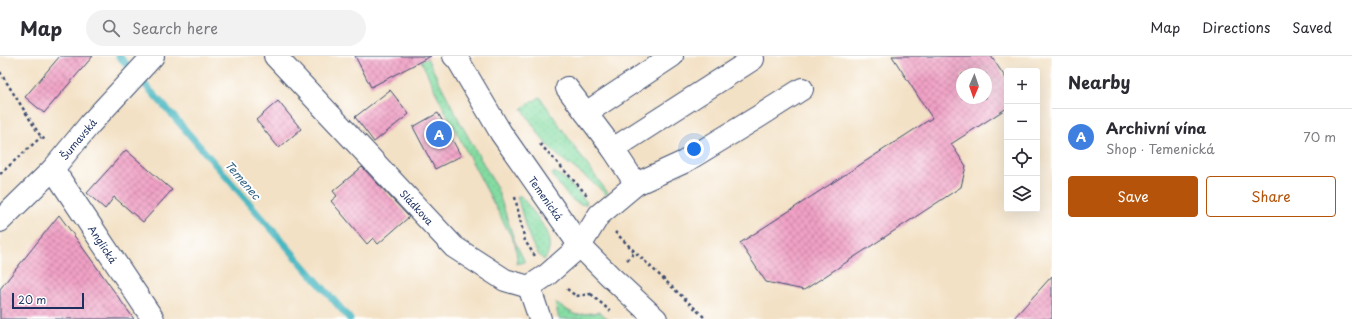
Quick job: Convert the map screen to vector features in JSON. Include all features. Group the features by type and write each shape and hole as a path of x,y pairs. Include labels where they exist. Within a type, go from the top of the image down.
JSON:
{"street":[{"name":"Sládkova","path":"275,56 454,247 505,280 529,287"},
{"path":"586,113 672,56"},
{"name":"Temenická","path":"457,57 501,133 580,246 656,319"},
{"path":"614,149 753,59"},
{"name":"Šumavská","path":"0,221 60,161 90,124 141,68"},
{"path":"567,88 614,149 636,184"},
{"path":"540,319 529,287 547,275 580,246 599,214 636,184 684,162 802,89"},
{"name":"Anglická","path":"60,161 153,319"}],"path":[{"path":"0,72 41,137 60,161"},
{"path":"0,174 41,137"},
{"path":"535,138 544,151 590,198 599,214"},
{"path":"515,195 525,241 547,275"},
{"path":"635,252 706,319"},
{"path":"591,294 614,314"}],"green space":[{"path":"419,56 426,56 461,124 497,188 515,242 525,262 516,264 517,258 515,244 439,99"},
{"path":"540,97 608,193 606,195 596,185 556,154 542,139 522,108"},
{"path":"554,172 565,179 587,202 586,204 581,204 571,199 552,175"},
{"path":"521,196 538,218 547,235 549,244 548,252 544,260 534,248 530,240 517,197"},
{"path":"555,303 576,315 600,312 608,319 559,319"}],"building":[{"path":"60,56 93,56 44,113 25,97"},
{"path":"355,56 431,56 371,87"},
{"path":"892,56 991,56 1004,76 1004,110 951,144 966,166 961,187 804,290 766,282 740,243 932,118"},
{"path":"390,90 409,114 374,142 355,117"},
{"path":"278,101 301,129 279,148 256,120"},
{"path":"438,113 461,156 435,169 413,127"},
{"path":"126,150 172,190 143,222 114,197 105,209 87,193"},
{"path":"362,167 409,217 378,244 373,238 367,244 331,201 337,196 333,191"},
{"path":"59,215 134,319 0,319 0,289"},
{"path":"1052,276 1052,319 1013,319"}],"waterway":[{"name":"Temenec","path":"119,56 350,319"}],"place":[{"name":"Archivní vína","path":"439,134"}]}
